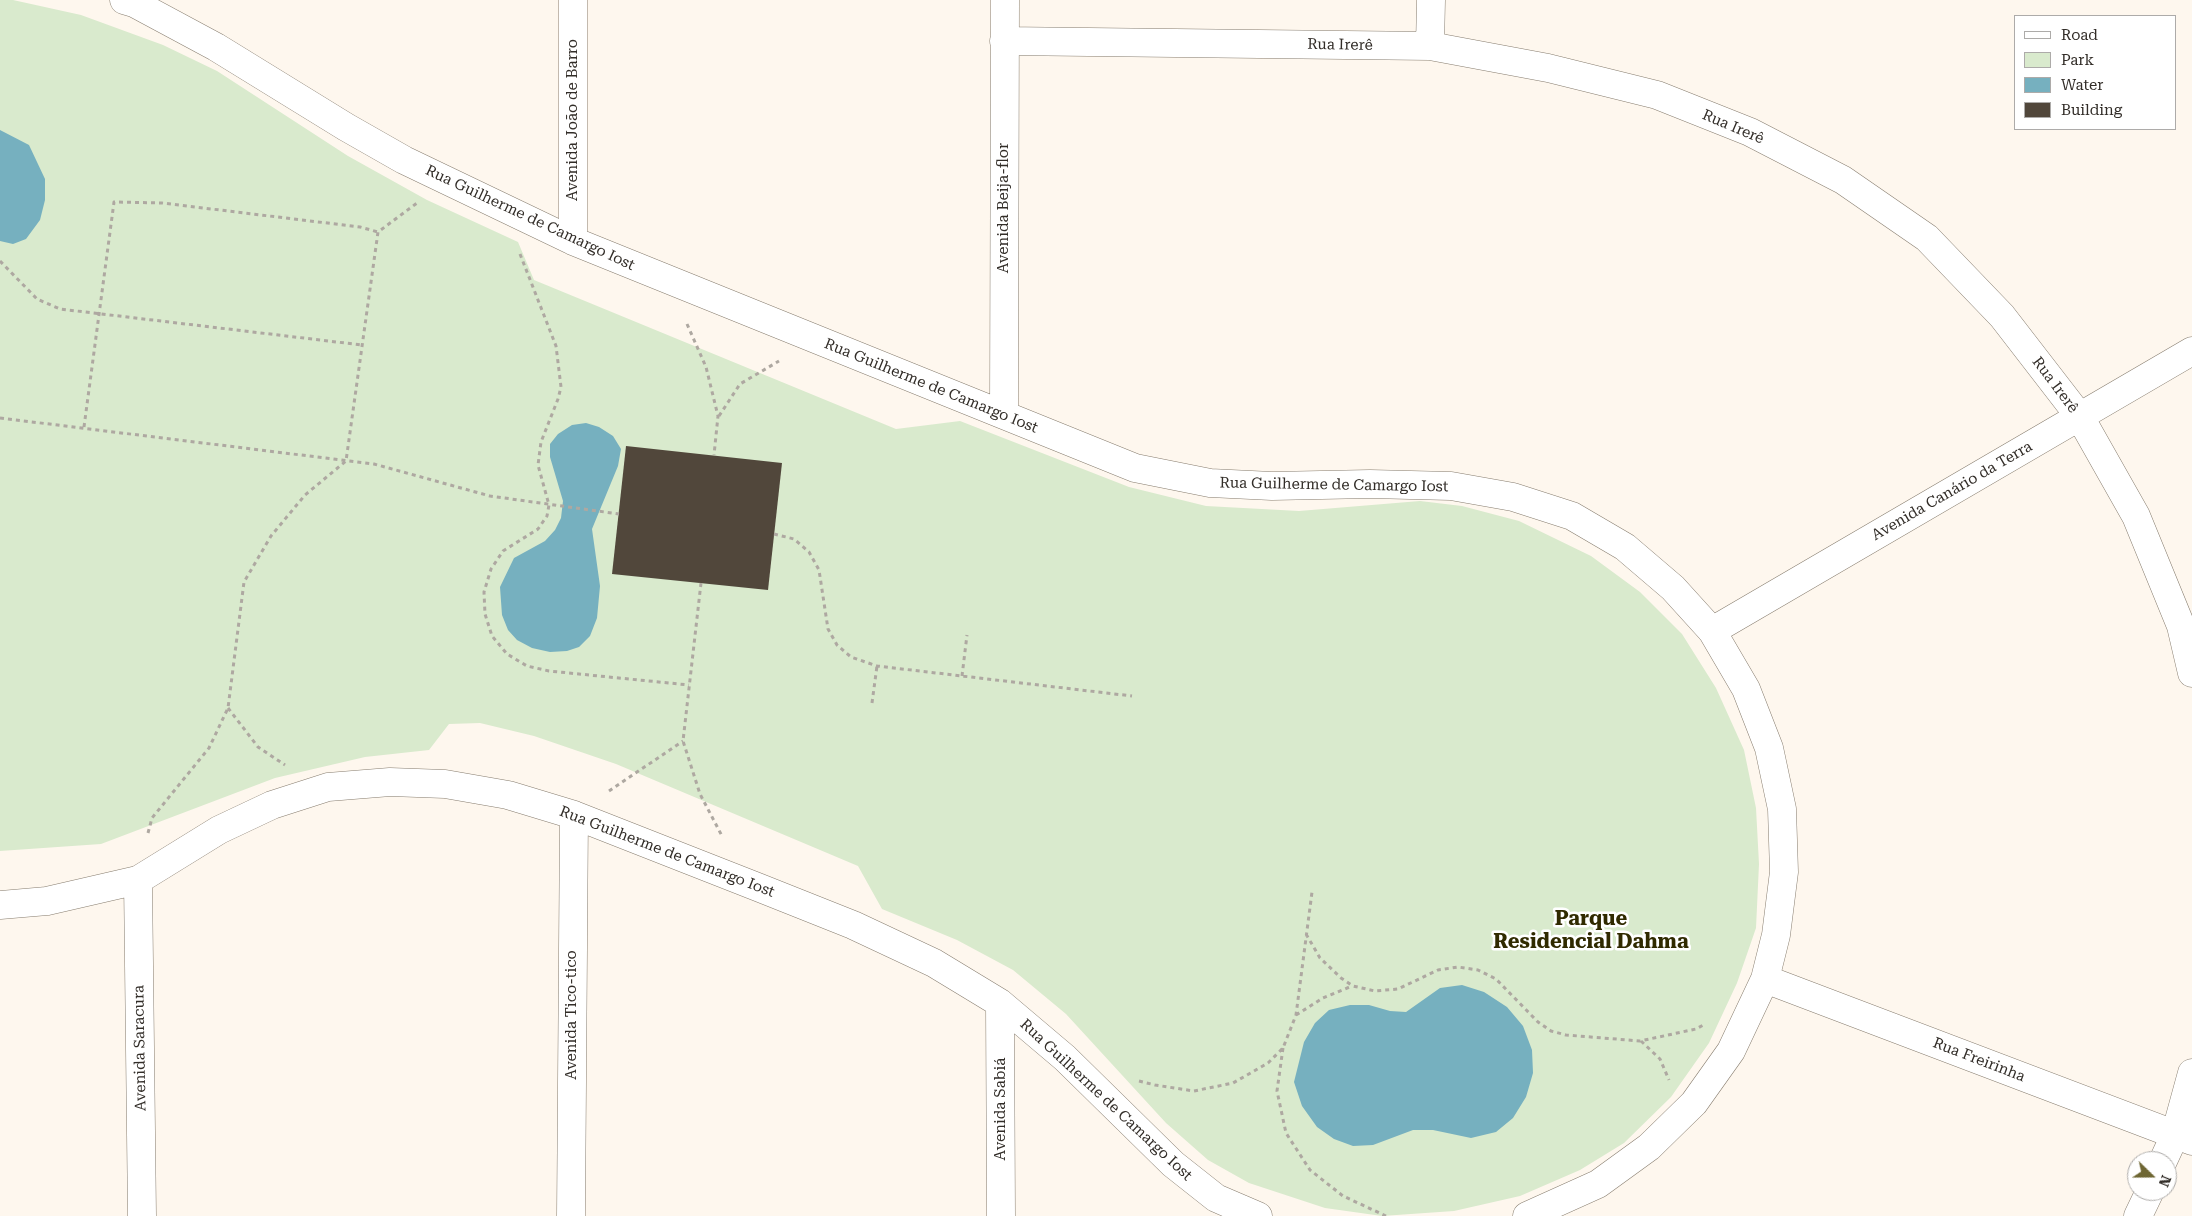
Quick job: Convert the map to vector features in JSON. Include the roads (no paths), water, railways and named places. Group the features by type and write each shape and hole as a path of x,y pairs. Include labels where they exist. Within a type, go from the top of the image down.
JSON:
{"street":[{"name":"Avenida João de Barro","path":"573,0 573,241"},
{"name":"Avenida Beija-flor","path":"1004,415 1005,0"},
{"path":"1430,46 1431,0"},
{"name":"Rua Guilherme de Camargo Iost","path":"131,1 216,46 346,127 448,180 573,241 1135,468 1210,483 1272,486 1370,484 1451,486 1513,497 1572,516 1626,547 1673,588 1712,631 1750,698 1769,748 1782,809 1784,872 1776,935 1765,979 1731,1051 1694,1103 1649,1147 1598,1184 1527,1216"},
{"name":"Rua Irerê","path":"1004,41 1430,46 1548,68 1657,95 1750,132 1843,180 1927,238 2002,316 2080,417 2136,516 2181,626 2192,673"},
{"name":"Avenida Canário da Terra","path":"1712,631 2192,351"},
{"name":"Rua Guilherme de Camargo Iost","path":"0,905 47,901 138,880 219,830 272,805 328,787 390,782 445,784 508,795 574,815 853,925 934,963 1000,1003 1065,1058 1173,1164 1216,1198 1258,1216"},
{"name":"Avenida Tico-tico","path":"571,1216 574,815"},
{"name":"Avenida Saracura","path":"138,880 142,1216"},
{"name":"Rua Freirinha","path":"1765,979 2183,1138"},
{"name":"Avenida Sabiá","path":"1000,1003 1001,1216"},
{"path":"2172,1151 2183,1138 2192,1073"},
{"path":"2138,1216 2145,1201"}],"water":[{"path":"0,130 29,145 45,179 45,200 40,220 26,239 13,244 0,241"},
{"path":"586,423 599,427 613,436 621,449 618,466 592,529 600,586 597,618 590,636 579,647 567,651 550,652 532,648 517,640 508,630 502,615 500,587 514,558 545,541 555,530 561,518 563,501 550,457 550,444 558,434 572,425"},
{"path":"1462,985 1484,992 1507,1007 1523,1026 1532,1050 1533,1073 1526,1097 1513,1118 1496,1132 1471,1138 1433,1130 1413,1130 1373,1145 1353,1146 1334,1139 1317,1127 1302,1106 1294,1082 1304,1042 1315,1023 1329,1010 1350,1005 1369,1005 1390,1011 1406,1012 1440,988"}],"district":[{"name":"Parque Residencial Dahma","path":"1591,930"}]}
